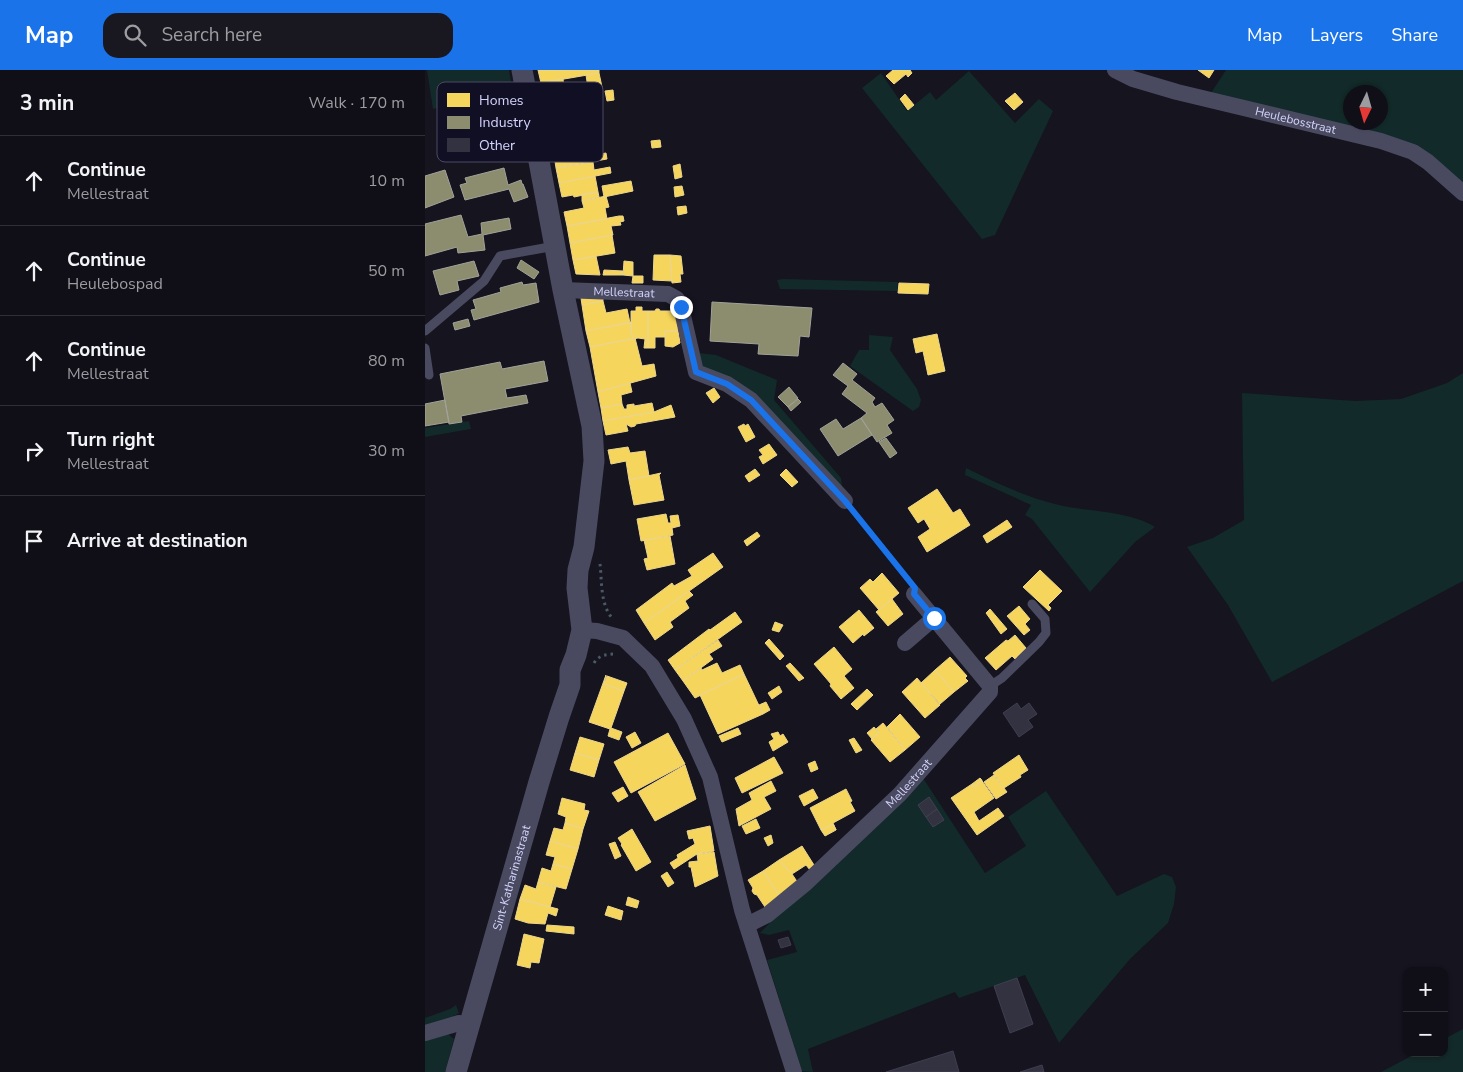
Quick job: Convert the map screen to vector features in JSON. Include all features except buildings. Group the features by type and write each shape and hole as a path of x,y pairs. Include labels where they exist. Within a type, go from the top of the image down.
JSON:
{"street":[{"name":"Heulebosstraat","path":"1115,70 1133,79 1177,92 1381,141 1413,152 1428,162 1463,193"},
{"path":"539,162 563,290 592,426 594,461 584,547 590,630 623,638 652,666 684,719 710,777 742,910 795,1072"},
{"name":"Mellestraat","path":"563,290 668,294 677,299 681,307 696,372 727,384 751,400 845,501"},
{"path":"914,594 990,686"},
{"path":"905,643 934,618"},
{"name":"Sint-Katharinastraat","path":"456,1072 539,782 570,684 581,673 592,648 590,630"},
{"name":"Mellestraat","path":"747,925 767,915 807,883 900,794 990,692 990,686"},
{"path":"425,1033 459,1023 469,1026"}],"lane":[{"path":"425,331 484,281 500,256 555,246"},
{"path":"425,348 429,375"},
{"path":"990,686 1002,678 1046,633 1045,620 1032,604"}],"path":[{"path":"845,501 915,588 914,594"},
{"path":"591,668 597,658 608,654 620,654"}],"green space":[{"path":"427,70 509,70 511,82 437,82 437,108 433,109"},
{"path":"1226,70 1463,70 1463,183 1425,151 1348,130 1388,130 1388,85 1343,85 1343,129 1211,93"},
{"path":"969,71 1015,123 1039,99 1053,111 995,235 982,239 862,88 881,73 907,111 930,92 936,100"},
{"path":"777,280 898,282 897,291 780,289"},
{"path":"869,335 893,337 890,350 917,389 921,400 919,407 913,411 850,366 859,350 869,350"},
{"path":"699,353 716,355 777,380 774,400 841,478 842,486 837,491 794,442 698,365"},
{"path":"1463,373 1463,581 1272,682 1228,605 1187,547 1213,538 1244,520 1242,393 1355,401 1401,399 1447,383"},
{"path":"469,421 471,429 425,437 425,428"},
{"path":"966,468 1043,501 1067,507 1132,517 1155,527 1135,542 1090,592 1032,519 1025,515 1031,505 965,475"},
{"path":"923,778 985,873 1026,846 1008,817 1046,791 1117,896 1164,874 1172,877 1176,887 1174,904 1168,923 1130,959 1059,1043 1025,975 959,998 955,992 808,1049 813,1072 802,1071 767,960 797,952 789,930 769,935 760,933 783,909"},
{"path":"456,1005 459,1013 448,1019 425,1026 425,1018"},
{"path":"1463,1029 1463,1072 1381,1072 1409,1057 1448,1057 1448,1037"},
{"path":"448,1034 454,1039 445,1072 425,1072 425,1041"}],"route":[{"path":"681,307 696,372 727,384 751,400 845,501 915,588 914,594 934,618"}]}
